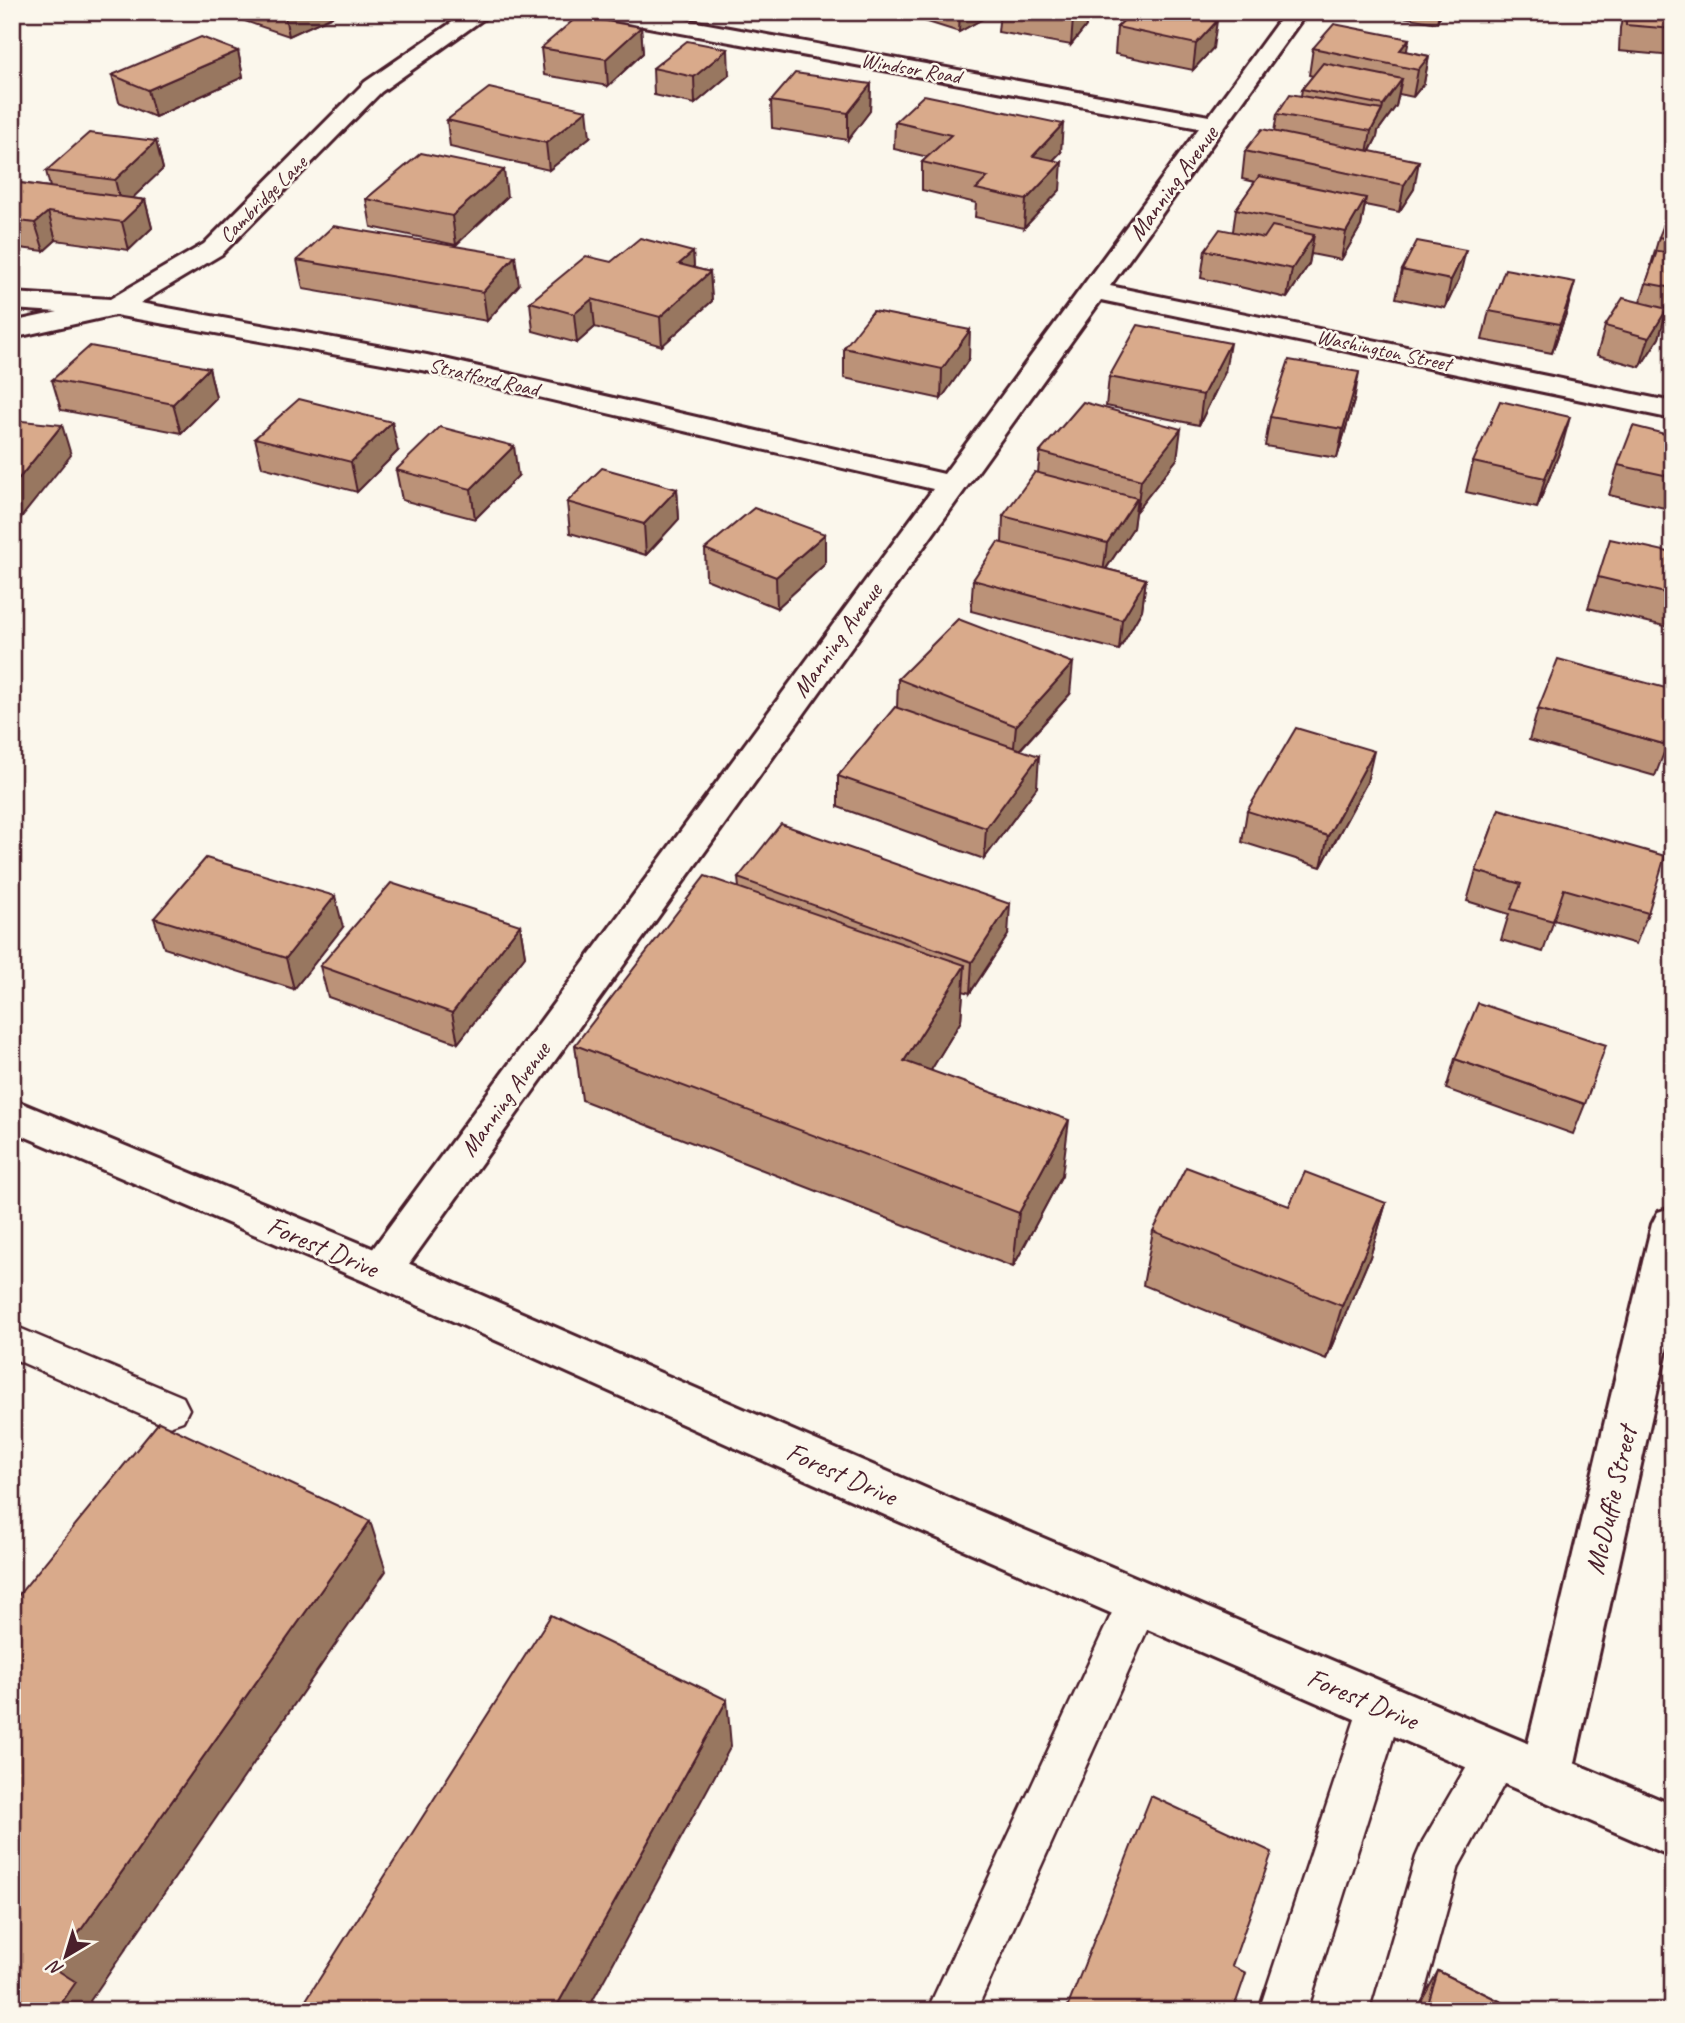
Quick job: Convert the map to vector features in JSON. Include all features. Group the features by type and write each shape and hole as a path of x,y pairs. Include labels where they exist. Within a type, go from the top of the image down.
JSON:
{"street":[{"name":"Cambridge Lane","path":"12,330 116,307 213,249 373,87 482,12"},
{"name":"Windsor Road","path":"605,12 1216,124"},
{"name":"Manning Avenue","path":"381,1270 951,484 1096,291 1296,12"},
{"name":"Washington Street","path":"1096,291 1673,411"},
{"name":"Stratford Road","path":"12,301 116,307 427,363 951,484"},
{"name":"Forest Drive","path":"12,1114 381,1270 1381,1707 1673,1830"},
{"name":"McDuffie Street","path":"1546,1776 1673,1224"}],"lane":[{"path":"12,1341 169,1409"},
{"path":"951,2011 1139,1601"},
{"path":"1283,2011 1381,1707"},
{"path":"1395,2011 1439,1857 1498,1755"}],"building":[{"path":"1036,12 1078,12 1073,19"},
{"path":"1133,12 1192,12 1188,16 1217,21 1196,44 1117,27"},
{"path":"1626,12 1673,12 1673,29 1626,25"},
{"path":"578,16 641,27 606,59 541,48"},
{"path":"1334,24 1409,39 1400,50 1429,56 1418,70 1313,48"},
{"path":"201,37 238,51 148,90 112,75"},
{"path":"687,41 728,49 694,77 653,68"},
{"path":"1323,63 1402,79 1383,105 1302,89"},
{"path":"795,73 871,84 848,113 771,101"},
{"path":"489,88 587,110 546,143 447,120"},
{"path":"1290,94 1382,110 1371,131 1277,114"},
{"path":"924,95 1063,124 1033,156 1062,162 1026,200 976,189 988,177 922,162 951,135 895,122"},
{"path":"1262,129 1419,161 1404,185 1245,151"},
{"path":"89,133 156,141 115,180 46,171"},
{"path":"421,153 504,170 452,216 366,199"},
{"path":"1259,176 1366,198 1346,232 1236,209"},
{"path":"12,182 145,200 122,222 48,212 35,223 12,220"},
{"path":"1670,209 1673,210 1673,240 1659,237"},
{"path":"333,226 515,256 483,292 297,260"},
{"path":"1272,226 1314,235 1292,269 1205,250 1220,229 1264,238"},
{"path":"640,238 693,252 679,264 710,272 660,317 592,299 574,314 530,302 586,256 611,262"},
{"path":"1417,241 1466,250 1451,280 1402,270"},
{"path":"1657,251 1673,253 1673,288 1646,283"},
{"path":"1505,269 1575,282 1560,324 1489,311"},
{"path":"1623,298 1667,309 1649,338 1605,326"},
{"path":"873,311 970,330 942,369 844,348"},
{"path":"1138,325 1230,343 1203,395 1109,377"},
{"path":"90,346 209,368 173,404 52,380"},
{"path":"1289,360 1359,372 1343,429 1270,417"},
{"path":"299,399 392,422 351,462 255,438"},
{"path":"1500,401 1570,417 1545,478 1473,462"},
{"path":"1083,402 1181,429 1141,480 1040,452"},
{"path":"12,420 62,425 12,487"},
{"path":"1633,426 1673,436 1673,477 1618,465"},
{"path":"440,427 514,446 471,489 396,470"},
{"path":"602,468 677,489 644,524 567,502"},
{"path":"1035,472 1137,498 1107,543 1003,516"},
{"path":"754,508 825,534 776,577 705,549"},
{"path":"1610,539 1673,553 1673,595 1598,577"},
{"path":"998,542 1146,579 1122,620 973,580"},
{"path":"958,619 1073,663 1016,726 898,679"},
{"path":"1558,659 1673,690 1673,726 1667,745 1538,709"},
{"path":"895,707 1039,756 986,828 838,776"},
{"path":"1296,728 1374,751 1328,836 1247,811"},
{"path":"1499,809 1665,856 1648,913 1564,889 1553,921 1511,909 1521,884 1476,871"},
{"path":"781,824 1010,904 972,962 738,878"},
{"path":"206,858 335,896 286,958 154,918"},
{"path":"705,876 965,965 904,1061 1069,1120 1019,1213 575,1045"},
{"path":"391,883 520,925 452,1013 320,966"},
{"path":"1478,1003 1606,1045 1585,1104 1455,1059"},
{"path":"1186,1167 1289,1206 1305,1172 1386,1203 1342,1306 1153,1231"},
{"path":"159,1422 370,1521 54,1968 76,1982 56,2011 12,2011 12,1603"},
{"path":"551,1615 727,1700 554,2011 299,2011"},
{"path":"1151,1796 1272,1852 1232,1966 1246,1973 1233,2011 1066,2011"},
{"path":"1438,1971 1520,2011 1426,2011"}]}
